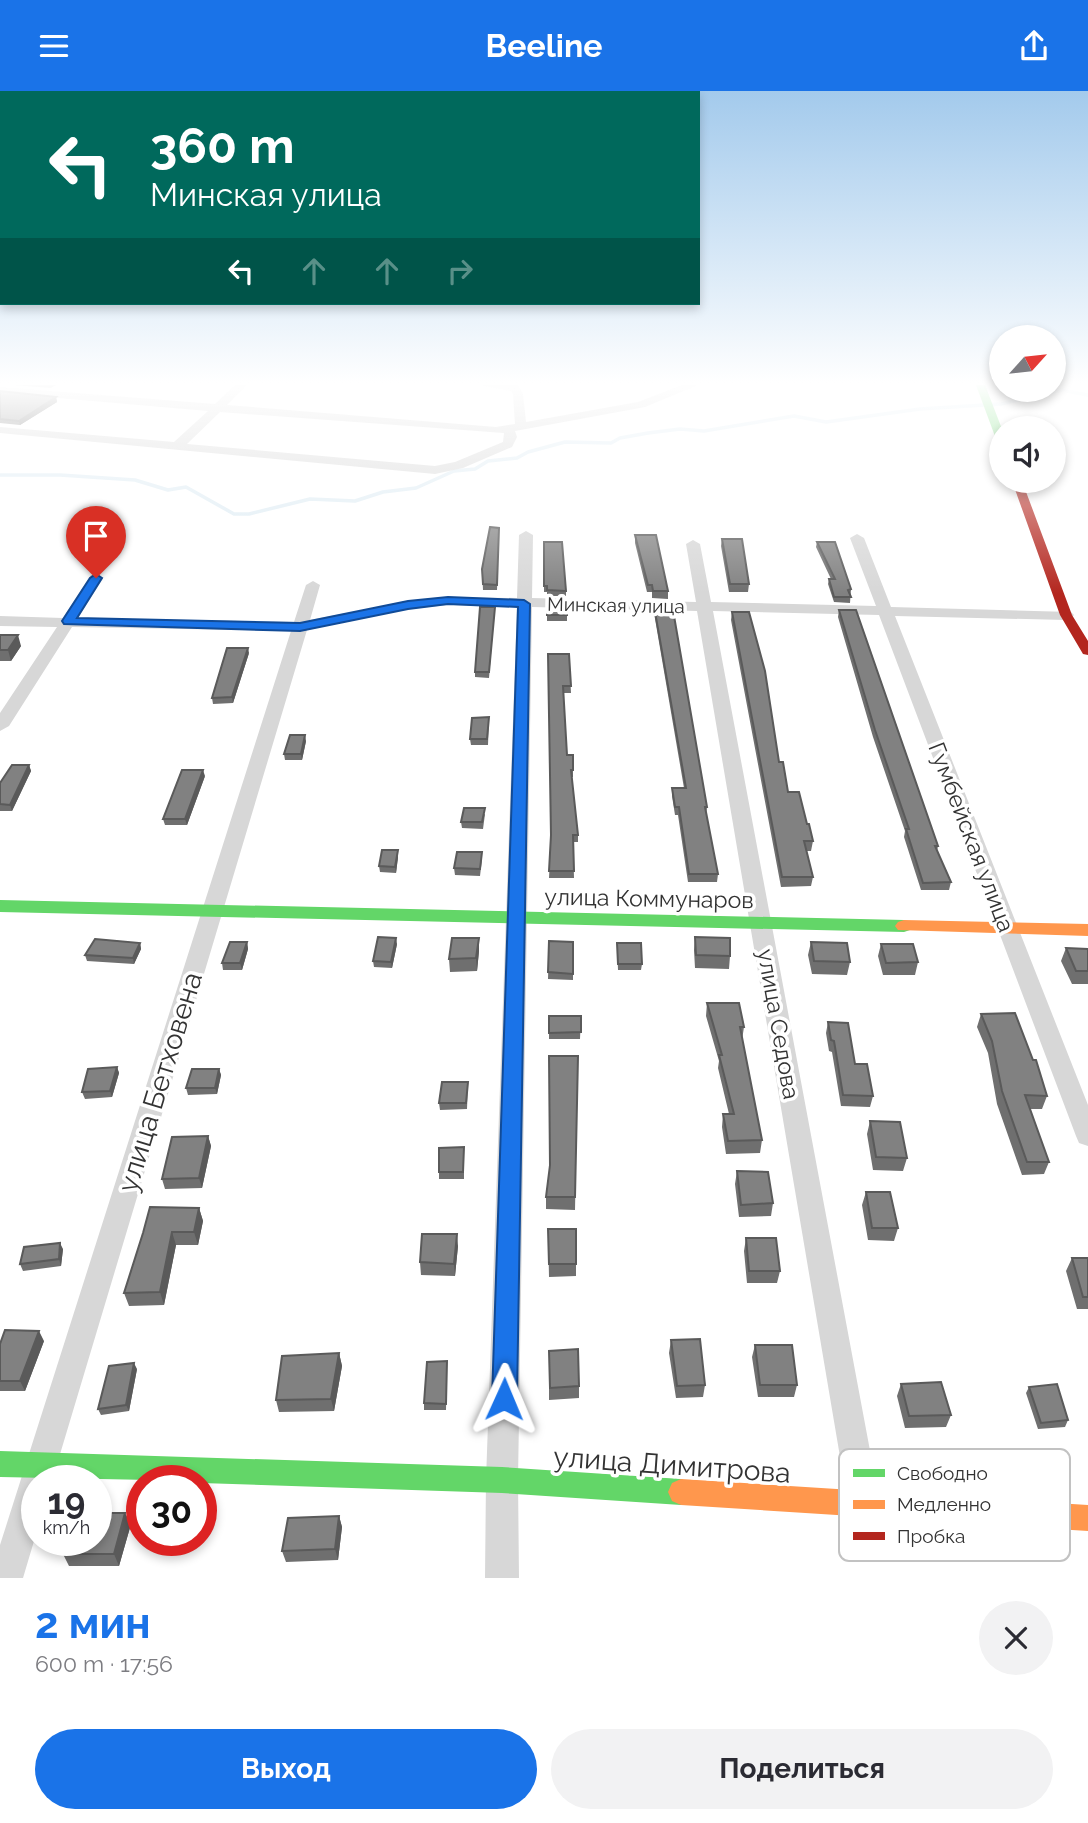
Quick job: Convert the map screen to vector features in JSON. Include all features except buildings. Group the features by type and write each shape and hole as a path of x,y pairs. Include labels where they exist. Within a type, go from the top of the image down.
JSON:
{"street":[{"path":"267,454 435,470 460,465 484,454"},
{"path":"1021,493 1066,615 1088,651"},
{"path":"502,1578 502,1480 526,535"},
{"name":"Гумбейская улица","path":"858,538 1006,929 1087,1130"},
{"name":"улица Седова","path":"693,544 854,1449"},
{"path":"0,726 96,578"},
{"name":"улица Бетховена","path":"6,1578 313,585"},
{"name":"Минская улица","path":"0,621 300,627 408,605 448,600 524,604 1066,615"},
{"name":"улица Коммунаров","path":"0,906 1088,930"},
{"name":"улица Димитрова","path":"0,1464 502,1480 839,1502"},
{"name":"улица Димитрова","path":"1070,1517 1088,1518"}],"waterway":[{"path":"0,475 60,475 135,480 168,490 186,487 234,514 249,514 310,499 355,501 383,492 416,488 454,471 475,469 488,461 517,458 524,454"}],"traffic: fast":[{"path":"0,906 904,926"},
{"path":"0,1464 502,1480 681,1492"}],"traffic: slow":[{"path":"904,926 1088,930"},
{"path":"681,1492 839,1502"},
{"path":"1070,1517 1088,1518"}],"traffic: jam":[{"path":"1021,493 1066,615 1088,651"}],"route":[{"path":"96,578 68,621 300,627 408,605 448,600 524,604 504,1399"}]}
